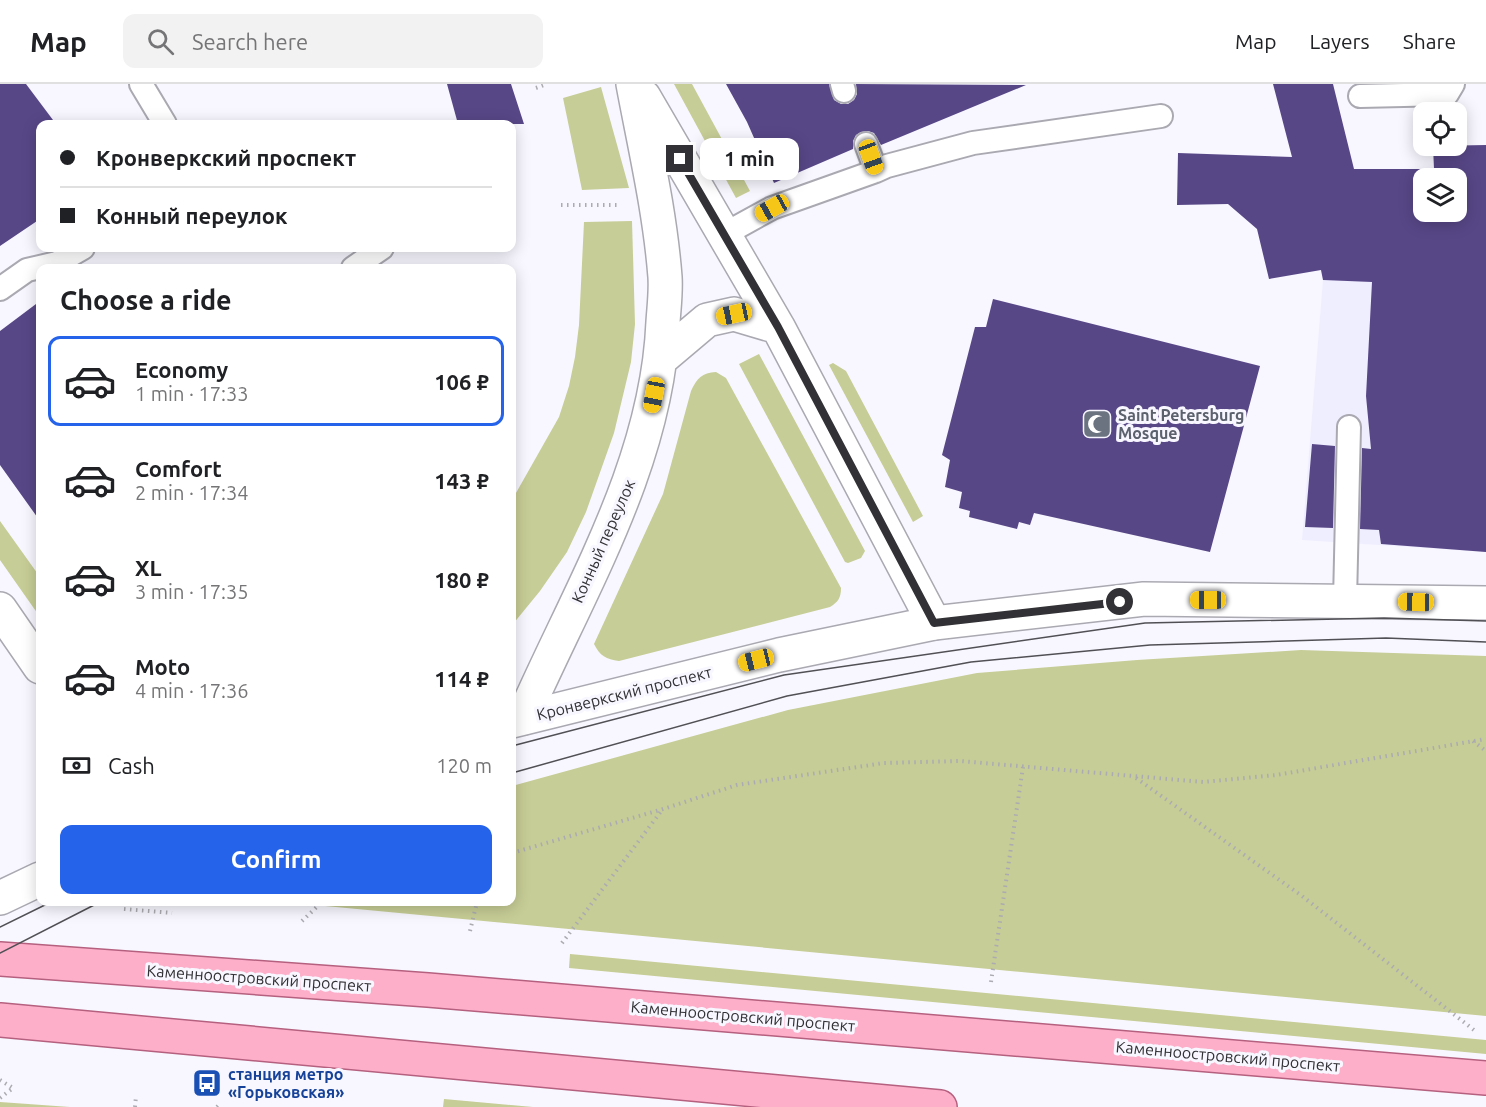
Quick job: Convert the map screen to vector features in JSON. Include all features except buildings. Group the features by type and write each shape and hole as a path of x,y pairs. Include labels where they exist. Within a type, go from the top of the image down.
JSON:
{"main road":[{"name":"Каменноостровский проспект","path":"0,959 428,990 1486,1078"},
{"path":"0,1020 940,1107"}],"street":[{"name":"Конный переулок","path":"517,719 627,493 647,432 662,358 665,279 656,206 635,84"},
{"name":"Конный переулок","path":"635,84 778,327 934,623"},
{"path":"662,358 707,320 734,314 778,327"},
{"name":"Кронверкский проспект","path":"517,719 779,654 934,623 1144,599 1486,603"},
{"path":"0,609 36,661"},
{"path":"0,898 36,881"}],"lane":[{"path":"141,84 163,120"},
{"path":"1360,96 1447,94 1453,84"},
{"path":"723,235 772,208 887,166 973,143 1161,116"},
{"path":"866,144 876,171"},
{"path":"62,264 78,252"},
{"path":"359,264 376,252"},
{"path":"0,289 27,270 36,269"},
{"path":"1345,601 1349,427"}],"path":[{"path":"536,88 547,84"},
{"path":"561,205 656,206"},
{"path":"516,852 736,785 884,763 960,761 1203,782 1276,775 1486,739"},
{"path":"1473,741 1486,751"},
{"path":"991,982 1023,767"},
{"path":"1136,777 1302,896 1474,1030"},
{"path":"562,943 663,809"},
{"path":"302,921 318,906"},
{"path":"470,931 476,906"},
{"path":"124,909 172,913"},
{"path":"0,1080 13,1088 0,1098"},
{"path":"135,1107 136,1096"}],"shaded area":[{"path":"1310,226 1486,232 1486,552 1302,540 1323,280"}],"green space":[{"path":"674,84 692,84 750,191 736,198"},
{"path":"601,87 629,188 582,190 563,98"},
{"path":"632,221 635,324 631,362 614,433 586,512 567,552 516,620 516,493 559,417 569,386 579,325 584,222"},
{"path":"759,354 865,551 861,558 845,562 739,364"},
{"path":"833,363 846,371 923,516 913,522 829,365"},
{"path":"716,372 726,378 841,588 840,597 830,607 619,661 607,658 594,644 663,494 691,391 701,377"},
{"path":"0,521 36,571 36,611 0,560"},
{"path":"1301,650 1486,656 1486,1016 325,906 516,906 516,785 788,710 977,673"},
{"path":"570,954 1486,1040 1486,1054 569,968"},
{"path":"444,1099 533,1107 443,1107"},
{"path":"0,1102 70,1107 0,1107"}],"tram line":[{"path":"516,745 784,675 1145,623 1384,618 1486,621"},
{"path":"516,772 787,696 971,662 1150,645 1386,638 1486,642"},
{"path":"0,927 43,906"},
{"path":"0,953 92,906"}],"place":[{"name":"Saint Petersburg Mosque","path":"1097,424"},
{"name":"станция метро «Горьковская»","path":"207,1083"}],"route":[{"path":"680,159 778,327 934,623 1120,602"}]}
